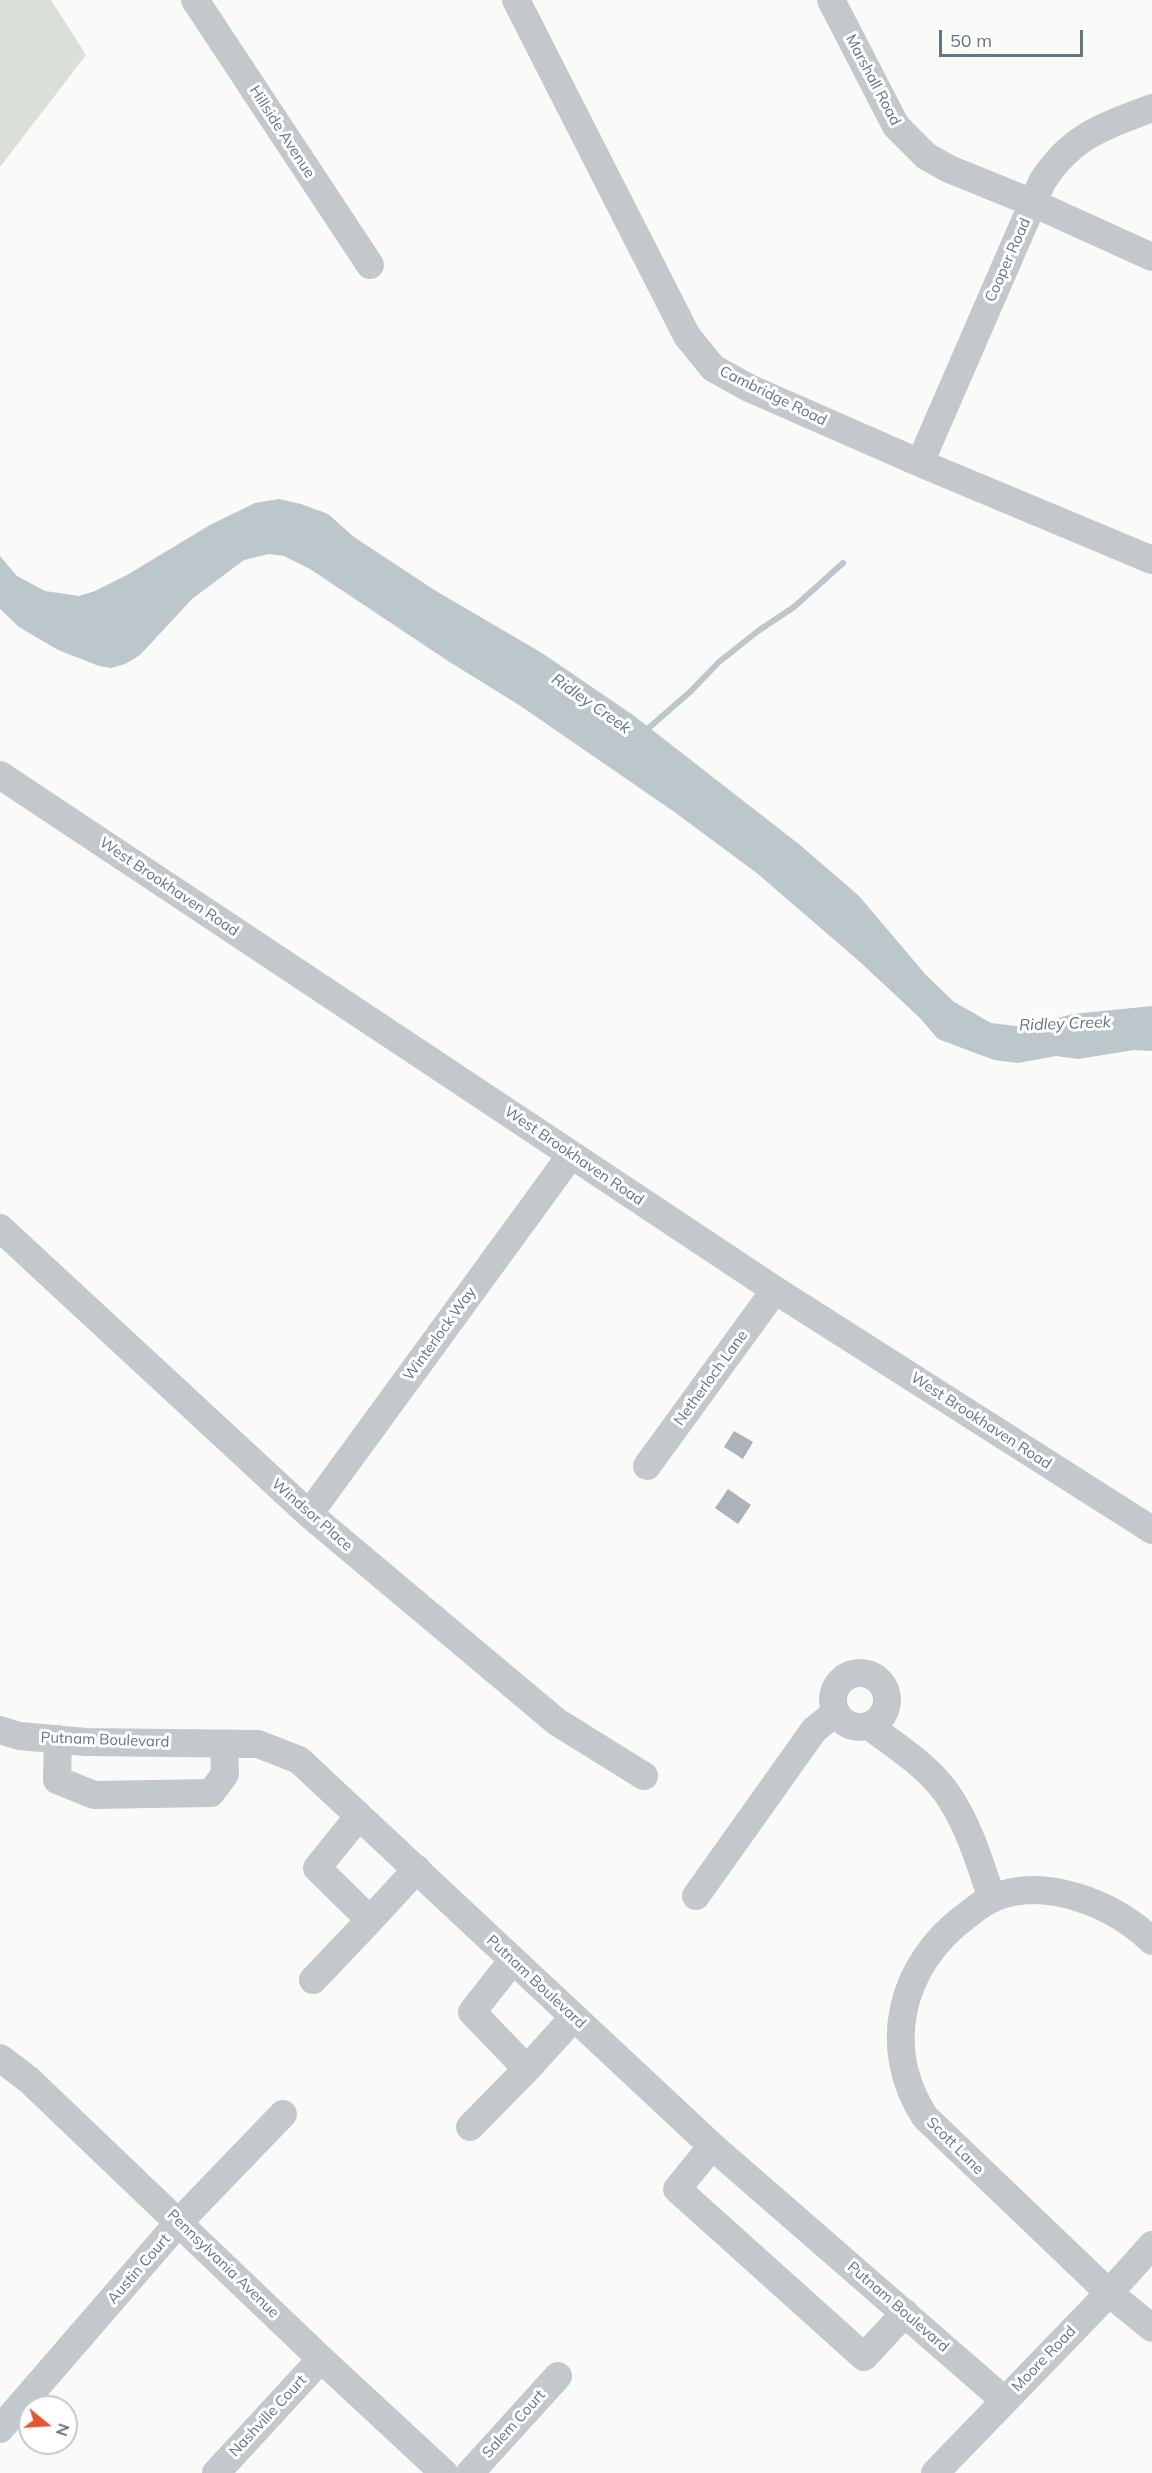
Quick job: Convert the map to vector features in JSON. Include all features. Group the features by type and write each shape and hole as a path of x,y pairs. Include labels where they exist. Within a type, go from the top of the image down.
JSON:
{"street":[{"name":"Hillside Avenue","path":"195,0 370,265"},
{"name":"Cambridge Road","path":"516,0 687,336 713,368 749,388 920,463 1152,560"},
{"name":"Marshall Road","path":"831,0 896,126 909,142 926,156 949,169 1033,203 1152,257"},
{"name":"Cooper Road","path":"920,463 1042,182 1053,164 1082,137 1152,108"},
{"name":"West Brookhaven Road","path":"0,775 775,1290 1152,1530"},
{"name":"Winterlock Way","path":"309,1514 571,1155"},
{"name":"Windsor Place","path":"0,1228 309,1514 558,1722 644,1776"},
{"name":"Netherloch Lane","path":"647,1466 775,1290"},
{"path":"854,1674 872,1676 883,1686 887,1695 887,1704 878,1721 869,1726 850,1725 836,1712 833,1699 835,1690 841,1682 854,1674"},
{"path":"696,1896 814,1730 836,1712"},
{"path":"869,1726 928,1772 946,1792 973,1845 992,1899 1011,1893 1039,1891 1079,1897 1115,1913 1152,1941"},
{"name":"Putnam Boulevard","path":"0,1730 19,1736 86,1742 258,1744 299,1760 712,2146 1005,2400"},
{"path":"58,1739 57,1780 94,1795 211,1793 225,1774 224,1744"},
{"path":"359,1815 317,1868 370,1920"},
{"path":"314,1980 417,1869"},
{"name":"Scott Lane","path":"992,1899 941,1937 920,1965 907,1997 900,2046 915,2102 925,2117 1109,2293 1152,2328"},
{"path":"513,1960 472,2012 527,2068"},
{"path":"470,2127 574,2017"},
{"name":"Pennsylvania Avenue","path":"0,2058 29,2080 321,2359 444,2473"},
{"name":"Austin Court","path":"0,2429 179,2222 283,2114"},
{"path":"712,2146 677,2189 864,2357 905,2313"},
{"name":"Moore Road","path":"949,2468 1005,2400 1109,2293 1152,2245"},
{"name":"Nashville Court","path":"216,2473 321,2359"},
{"name":"Salem Court","path":"470,2473 558,2376"}],"shaded area":[{"path":"0,0 51,0 86,55 0,167"}],"water":[{"name":"Ridley Creek","path":"279,499 328,514 354,537 436,591 542,653 633,715 800,845 859,896 926,975 954,1002 991,1023 1024,1027 1073,1014 1152,1006 1152,1051 1134,1050 1078,1059 1056,1056 1018,1063 994,1060 938,1039 920,1018 860,962 758,874 673,811 519,705 448,661 310,569 284,556 269,554 244,560 192,599 140,655 125,664 111,668 99,666 58,650 19,627 0,609 0,556 17,576 45,591 79,596 95,591 127,575 210,525 255,503"}],"building":[{"path":"734,1431 753,1442 743,1459 724,1447"},
{"path":"728,1489 751,1505 738,1524 715,1508"}],"waterway":[{"path":"644,732 690,692 719,662 758,631 794,607 843,563"}]}
